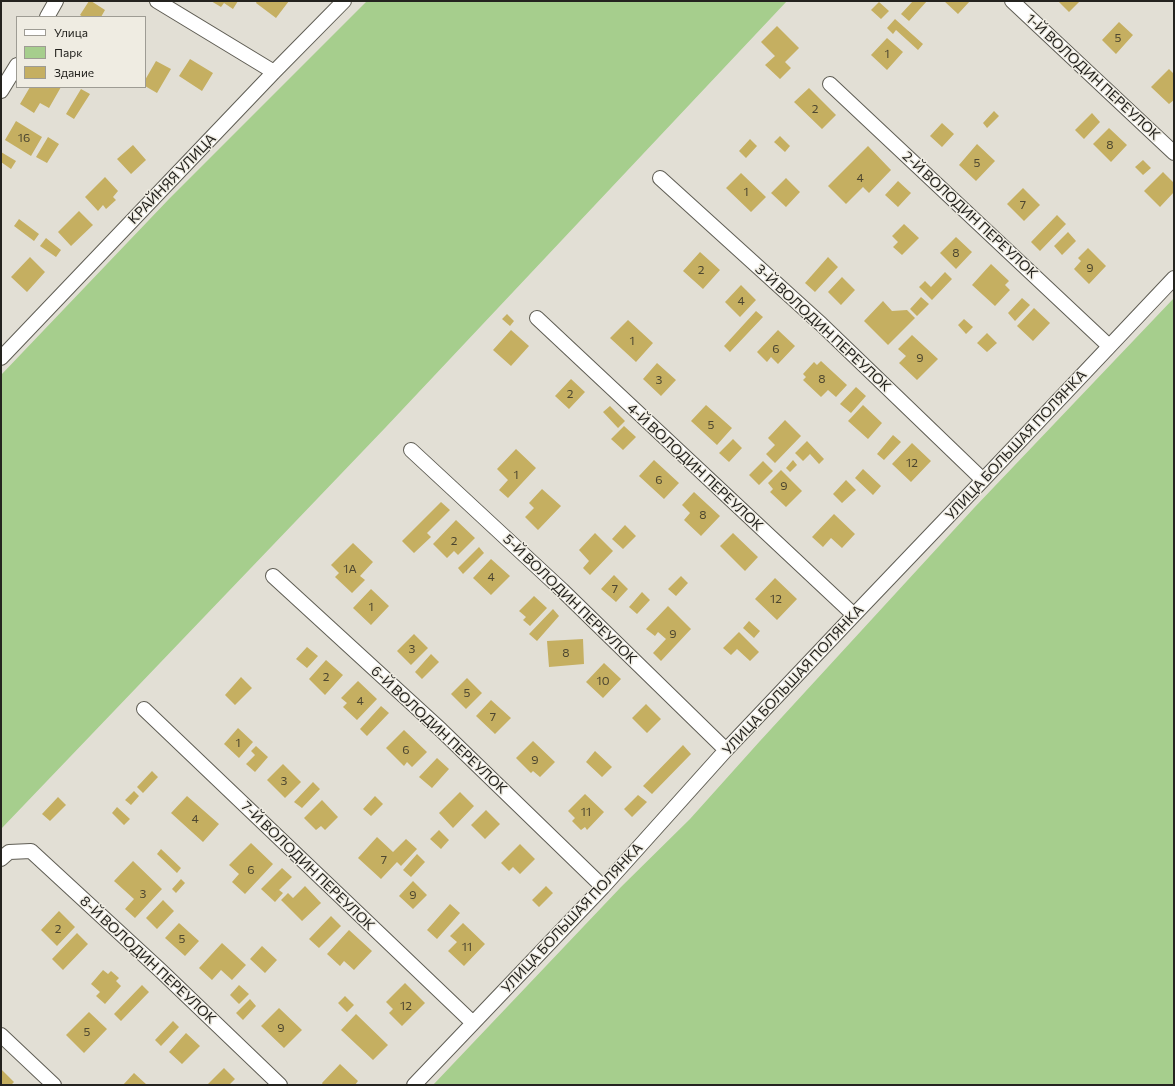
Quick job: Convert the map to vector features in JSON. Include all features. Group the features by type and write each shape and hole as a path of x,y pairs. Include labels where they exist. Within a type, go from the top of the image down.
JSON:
{"street":[{"path":"48,16 56,1"},
{"path":"157,1 274,72"},
{"name":"КРАЙНЯЯ УЛИЦА","path":"1,358 274,72 344,1"},
{"name":"1-Й ВОЛОДИН ПЕРЕУЛОК","path":"1012,1 1174,153"},
{"path":"1,91 16,67"},
{"name":"2-Й ВОЛОДИН ПЕРЕУЛОК","path":"830,84 1109,346"},
{"name":"3-Й ВОЛОДИН ПЕРЕУЛОК","path":"660,178 821,324 983,480"},
{"name":"УЛИЦА БОЛЬШАЯ ПОЛЯНКА","path":"414,1085 603,886 726,750 1174,278"},
{"name":"4-Й ВОЛОДИН ПЕРЕУЛОК","path":"537,318 854,615"},
{"name":"5-Й ВОЛОДИН ПЕРЕУЛОК","path":"411,450 562,590 726,750"},
{"name":"6-Й ВОЛОДИН ПЕРЕУЛОК","path":"273,576 441,730 603,886"},
{"name":"7-Й ВОЛОДИН ПЕРЕУЛОК","path":"144,709 473,1022"},
{"name":"8-Й ВОЛОДИН ПЕРЕУЛОК","path":"5,855 31,851 160,970 280,1085"},
{"path":"1,1035 54,1085"}],"green space":[{"path":"367,1 787,1 385,428 1,829 1,375 169,199"},
{"path":"1174,298 1174,1085 433,1085 621,887 690,819 974,508"}],"building":[{"path":"89,1 105,10 102,16 80,15"},
{"path":"211,1 238,1 233,9 224,3 221,7"},
{"path":"257,1 289,1 276,18 256,3"},
{"path":"913,1 927,1 909,21 901,14"},
{"path":"944,1 970,1 958,14"},
{"path":"1058,1 1080,1 1069,12"},
{"path":"879,2 889,11 881,19 871,10"},
{"path":"895,19 923,44 918,50 896,30 893,34 887,28"},
{"path":"1119,22 1133,35 1116,54 1102,40"},
{"path":"777,26 799,48 785,62 791,68 780,79 765,65 775,56 761,42"},
{"path":"887,38 903,52 887,70 871,55"},
{"path":"190,59 213,73 202,91 179,76"},
{"path":"156,61 171,69 157,93 146,87 146,78"},
{"path":"1169,69 1174,74 1174,100 1169,104 1151,87"},
{"path":"29,88 60,88 49,108 40,103 34,113 20,104"},
{"path":"809,88 836,115 822,129 794,102"},
{"path":"81,89 90,94 74,119 66,114"},
{"path":"994,111 999,116 987,128 983,123"},
{"path":"1092,113 1100,122 1084,139 1075,130"},
{"path":"16,121 42,137 31,156 5,140"},
{"path":"942,123 954,134 942,147 930,136"},
{"path":"1109,128 1127,145 1111,162 1093,144"},
{"path":"780,136 790,146 785,152 774,142"},
{"path":"48,137 59,144 47,163 36,157"},
{"path":"750,139 757,146 746,158 739,151"},
{"path":"977,144 995,161 976,181 959,165"},
{"path":"133,145 146,160 131,174 117,159"},
{"path":"868,146 891,170 869,193 863,187 846,204 828,186"},
{"path":"1,152 16,161 11,169 1,162"},
{"path":"1143,160 1151,168 1143,175 1135,167"},
{"path":"1163,172 1174,183 1174,192 1160,207 1144,191"},
{"path":"741,173 766,197 751,212 726,188"},
{"path":"105,177 118,191 113,197 116,200 106,209 103,205 98,211 85,197"},
{"path":"786,178 800,192 786,207 771,193"},
{"path":"898,181 911,193 898,207 885,195"},
{"path":"1023,188 1040,205 1024,221 1007,204"},
{"path":"79,211 93,225 71,246 58,232"},
{"path":"1057,215 1066,224 1040,251 1031,242"},
{"path":"19,219 39,234 34,241 14,226"},
{"path":"904,224 919,238 902,255 893,247 898,242 892,236"},
{"path":"1068,232 1076,241 1062,255 1054,246"},
{"path":"956,237 972,252 956,269 940,253"},
{"path":"46,238 61,250 56,257 40,246"},
{"path":"1088,248 1106,266 1089,284 1074,269 1081,261 1078,258"},
{"path":"700,252 720,270 703,289 683,271"},
{"path":"30,257 45,272 27,292 11,277"},
{"path":"828,257 838,267 815,292 805,283"},
{"path":"991,264 1009,281 1005,285 1010,290 995,306 972,285"},
{"path":"945,272 952,279 932,300 919,287 925,281 931,287"},
{"path":"842,277 855,290 841,305 828,292"},
{"path":"741,285 756,300 740,317 725,302"},
{"path":"921,297 929,304 917,316 910,309"},
{"path":"1022,298 1030,305 1015,321 1008,313"},
{"path":"883,301 892,311 907,310 915,318 888,345 864,321"},
{"path":"1034,308 1050,323 1033,341 1017,326"},
{"path":"756,311 763,317 730,352 724,346"},
{"path":"507,314 514,321 510,326 502,319"},
{"path":"964,319 973,327 966,334 958,325"},
{"path":"628,320 653,343 636,362 610,338"},
{"path":"511,330 529,346 511,366 493,350"},
{"path":"778,330 795,346 778,364 771,357 767,362 757,352"},
{"path":"987,333 997,343 987,352 977,343"},
{"path":"912,335 938,359 917,380 899,363 906,356 898,349"},
{"path":"821,361 847,385 836,397 828,390 821,397 803,380 806,377 803,374 814,362 817,365"},
{"path":"657,363 676,380 661,396 643,379"},
{"path":"571,379 585,392 569,409 555,396"},
{"path":"856,387 866,396 851,413 840,404"},
{"path":"706,405 732,428 717,445 691,421"},
{"path":"863,405 882,423 868,439 848,421"},
{"path":"610,406 625,421 618,428 603,412"},
{"path":"785,420 801,436 775,463 766,454 775,445 768,438"},
{"path":"624,426 636,437 623,450 611,439"},
{"path":"893,435 901,442 884,460 877,454"},
{"path":"733,439 742,448 729,462 719,453"},
{"path":"807,441 824,459 819,464 810,454 803,461 795,453"},
{"path":"912,443 931,461 911,482 892,464"},
{"path":"516,449 536,468 508,498 499,490 508,480 497,469"},
{"path":"654,460 679,483 664,499 639,476"},
{"path":"793,460 797,465 790,472 786,468"},
{"path":"763,461 773,471 759,485 749,475"},
{"path":"863,469 881,486 873,495 855,478"},
{"path":"781,470 802,491 786,507 770,492 773,489 768,483"},
{"path":"846,480 856,490 842,503 833,494"},
{"path":"542,489 561,506 538,530 525,517 534,508 529,503"},
{"path":"694,492 720,516 701,536 684,520 690,513 682,505"},
{"path":"441,502 450,510 427,533 431,537 414,553 402,541"},
{"path":"834,514 855,534 842,548 831,538 823,547 812,537"},
{"path":"456,520 475,538 458,555 454,551 447,558 433,544"},
{"path":"625,525 636,536 623,549 612,539"},
{"path":"595,533 613,551 590,575 583,568 589,561 579,550"},
{"path":"733,533 758,557 745,571 720,546"},
{"path":"353,543 373,562 360,576 365,580 352,593 335,577 339,573 331,565"},
{"path":"479,547 484,553 463,574 458,568"},
{"path":"491,559 510,576 491,595 473,578"},
{"path":"614,575 628,589 616,602 601,589"},
{"path":"681,576 688,583 676,596 668,589"},
{"path":"775,578 797,599 777,620 755,599"},
{"path":"371,589 389,606 371,625 353,608"},
{"path":"642,592 650,600 637,614 629,607"},
{"path":"534,596 547,608 530,626 523,620 526,617 519,611"},
{"path":"668,606 691,629 661,661 653,653 666,639 658,632 655,636 646,629"},
{"path":"553,609 559,616 537,641 529,634"},
{"path":"749,621 760,631 754,638 743,628"},
{"path":"739,632 759,652 750,661 737,649 731,655 723,648"},
{"path":"414,634 428,648 411,665 397,651"},
{"path":"583,639 584,664 549,667 547,641"},
{"path":"307,647 318,656 307,668 296,659"},
{"path":"431,654 439,662 422,679 415,672"},
{"path":"326,660 343,675 325,695 309,679"},
{"path":"604,663 621,679 603,698 586,682"},
{"path":"241,677 252,688 235,705 225,695"},
{"path":"467,678 482,693 466,709 451,694"},
{"path":"358,681 377,699 357,720 343,707 347,703 341,698"},
{"path":"491,700 511,718 495,734 476,716"},
{"path":"646,704 661,719 647,733 632,718"},
{"path":"381,706 389,713 367,736 360,729"},
{"path":"238,728 253,742 239,758 224,744"},
{"path":"404,730 427,752 412,767 407,762 404,766 386,748"},
{"path":"533,741 555,762 540,777 533,771 531,773 516,758"},
{"path":"683,745 691,754 652,794 643,786"},
{"path":"256,746 268,757 255,772 246,764 255,755 251,751"},
{"path":"595,751 612,767 602,777 586,762"},
{"path":"437,758 449,769 432,788 419,777"},
{"path":"283,764 301,782 285,798 267,780"},
{"path":"152,771 158,777 143,793 137,787"},
{"path":"313,782 320,789 302,808 294,802"},
{"path":"134,791 139,796 131,805 125,800"},
{"path":"460,792 474,806 453,828 439,813"},
{"path":"585,794 604,812 587,830 585,827 581,830 572,821 575,818 568,811"},
{"path":"638,795 647,802 632,817 624,809"},
{"path":"187,796 219,824 203,842 171,813"},
{"path":"375,796 383,804 371,816 363,809"},
{"path":"58,797 66,805 50,821 42,814"},
{"path":"322,800 338,817 325,830 321,826 316,830 304,818"},
{"path":"117,807 130,819 124,825 112,813"},
{"path":"486,810 500,824 485,839 471,825"},
{"path":"439,830 449,840 441,849 430,839"},
{"path":"377,837 393,852 406,839 417,849 401,866 397,862 381,879 358,858"},
{"path":"251,843 273,864 245,894 232,882 239,874 229,865"},
{"path":"520,844 535,859 520,874 513,867 509,871 501,863"},
{"path":"161,849 181,868 177,873 157,854"},
{"path":"417,854 425,862 411,877 403,870"},
{"path":"133,861 162,889 135,918 125,909 134,899 114,881"},
{"path":"282,868 292,877 279,890 283,893 275,902 261,889"},
{"path":"181,879 185,883 176,893 172,889"},
{"path":"413,881 427,895 413,909 399,896"},
{"path":"305,886 321,903 302,921 281,900 288,893 293,898"},
{"path":"546,886 553,893 539,907 532,900"},
{"path":"163,900 174,911 157,929 146,918"},
{"path":"450,904 460,913 437,939 427,930"},
{"path":"59,911 75,927 57,946 41,930"},
{"path":"331,916 341,926 319,948 309,939"},
{"path":"179,923 199,941 185,956 165,938"},
{"path":"463,923 485,944 464,966 448,951 457,942 450,936"},
{"path":"349,930 372,951 354,970 344,961 340,966 327,954"},
{"path":"77,933 88,944 63,970 52,959"},
{"path":"222,943 246,965 232,980 221,970 212,980 199,968"},
{"path":"262,946 277,960 265,973 250,959"},
{"path":"103,970 108,974 111,971 119,978 116,981 121,986 105,1004 96,996 100,992 91,984"},
{"path":"405,983 425,1003 402,1026 389,1013 393,1009 386,1002"},
{"path":"142,985 149,992 121,1021 114,1014"},
{"path":"239,985 249,994 239,1004 230,995"},
{"path":"345,996 354,1005 347,1012 338,1003"},
{"path":"250,999 256,1006 243,1020 236,1013"},
{"path":"279,1008 302,1030 284,1048 261,1026"},
{"path":"89,1012 107,1029 84,1053 66,1035"},
{"path":"356,1014 388,1045 373,1060 341,1030"},
{"path":"173,1021 179,1027 161,1046 155,1040"},
{"path":"186,1033 200,1046 182,1064 169,1052"},
{"path":"340,1064 358,1081 355,1085 323,1085 322,1083"},
{"path":"224,1068 235,1079 229,1085 207,1085"},
{"path":"1,1069 14,1082 11,1085 1,1085"},
{"path":"134,1073 147,1085 123,1085"}]}
